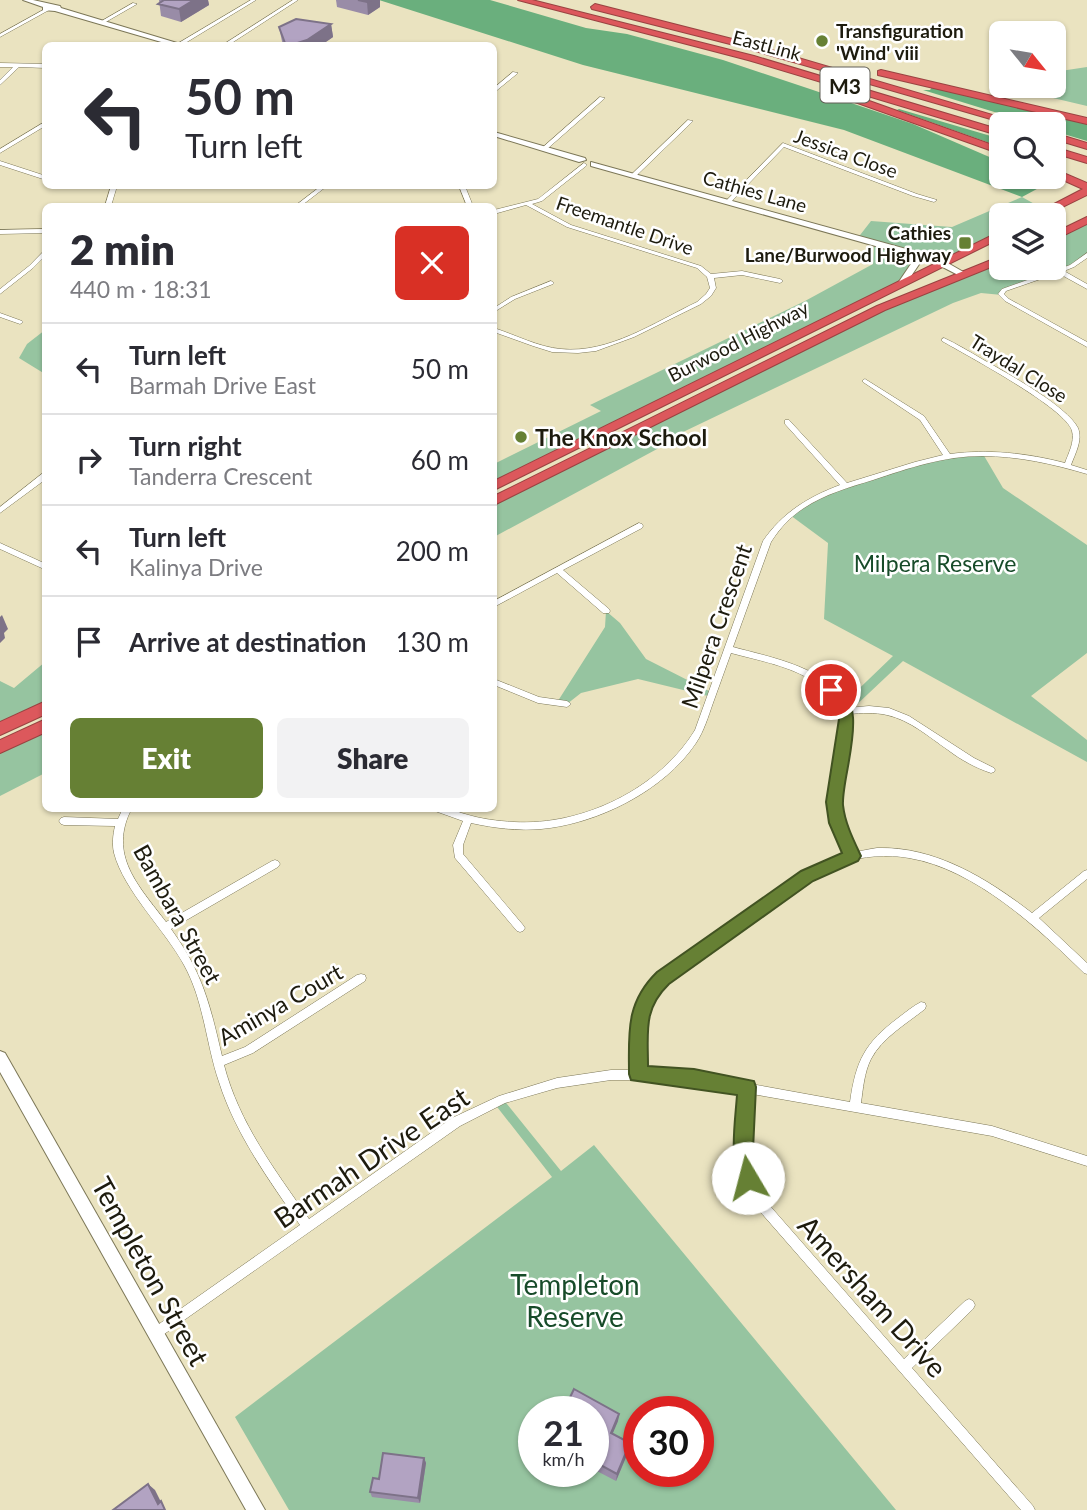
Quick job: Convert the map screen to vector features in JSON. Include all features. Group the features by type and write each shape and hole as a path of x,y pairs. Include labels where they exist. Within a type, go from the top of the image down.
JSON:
{"highway":[{"name":"EastLink","path":"522,0 792,70 989,129"},
{"name":"EastLink","path":"565,0 741,44 989,116"},
{"path":"687,42 989,146"},
{"path":"741,44 813,57 1087,121"},
{"path":"1066,140 1087,146"},
{"path":"1066,154 1087,160"},
{"path":"1066,178 1087,189"},
{"path":"1062,203 1087,189"},
{"path":"1066,231 1087,220"},
{"name":"Burwood Highway","path":"497,484 989,240"},
{"name":"Burwood Highway","path":"497,500 881,308 989,264"},
{"path":"866,300 881,308"},
{"path":"0,729 42,709"},
{"path":"0,747 42,727"}],"street":[{"path":"26,0 172,42"},
{"path":"187,42 254,0"},
{"path":"229,42 296,0"},
{"path":"102,22 135,4"},
{"path":"0,36 50,9"},
{"path":"0,65 42,66"},
{"path":"0,83 18,65"},
{"path":"497,88 515,73"},
{"path":"544,149 602,98"},
{"path":"634,175 690,121"},
{"path":"0,151 42,126"},
{"name":"Cathies Lane","path":"497,135 907,254 963,274"},
{"name":"Jessica Close","path":"728,202 783,145 934,200"},
{"path":"0,163 42,177"},
{"path":"497,211 529,205 551,194 587,163"},
{"path":"302,203 320,189"},
{"name":"Freemantle Drive","path":"497,331 554,350 595,350 702,301 713,288 710,276 694,265 563,224 529,205"},
{"path":"0,232 42,231"},
{"name":"Cathies Lane","path":"907,254 939,265"},
{"path":"0,292 42,255"},
{"path":"1066,267 1087,255"},
{"path":"902,283 918,260"},
{"path":"710,276 742,273 780,281"},
{"path":"1066,275 1087,287"},
{"path":"1033,280 1004,290 1002,295 1087,345"},
{"path":"497,308 513,298 551,283"},
{"path":"0,315 20,322"},
{"name":"Traydal Close","path":"944,340 1050,404 1069,419 1076,439 1067,466"},
{"path":"865,380 922,418 947,455"},
{"path":"787,422 845,486"},
{"name":"Milpera Crescent","path":"448,812 468,820 511,827 551,825 595,814 635,793 678,761 693,742 704,721 772,531 805,505 845,486 947,455 999,454 1087,472"},
{"path":"0,512 42,478"},
{"path":"497,602 639,526"},
{"path":"0,546 42,565"},
{"path":"558,570 606,611"},
{"path":"729,649 809,675 831,690 845,711 847,734 835,802 838,823 852,856"},
{"path":"497,683 538,700 567,705"},
{"path":"845,711 868,707 895,712 967,760 991,769"},
{"name":"Bambara Street","path":"126,812 121,823 118,844 122,861 190,964 204,999 228,1096 241,1124 307,1225"},
{"path":"468,820 458,845 458,855 520,928"},
{"path":"64,821 121,823"},
{"path":"638,1074 638,1019 643,1002 655,985 807,876 852,856 899,854 941,863 989,887 1031,919 1087,970"},
{"path":"166,927 275,864"},
{"path":"1031,919 1087,874"},
{"name":"Aminya Court","path":"218,1062 248,1050 361,978"},
{"path":"855,1107 858,1076 868,1053 881,1038 921,1006"},
{"name":"Templeton Street","path":"0,1058 256,1510"},
{"name":"Barmah Drive East","path":"156,1333 438,1133 489,1105 557,1083 590,1077 638,1074 694,1078 992,1131 1087,1161"},
{"name":"Amersham Drive","path":"747,1087 745,1164 760,1203 1029,1510"},
{"path":"904,1367 969,1305"}],"green space":[{"path":"379,0 490,0 586,28 627,34 723,60 913,124 989,157 989,185 844,130 583,65"},
{"path":"1087,67 1087,106 1053,98 1066,98 1066,70"},
{"path":"932,87 1037,112 994,112 923,90 930,90"},
{"path":"897,110 989,135 989,143"},
{"path":"1066,119 1087,124 1087,141 1066,135"},
{"path":"1001,189 1037,189 1022,197"},
{"path":"1022,197 1033,203 1008,203"},
{"path":"989,211 989,240 943,262 909,255 918,260 903,282 497,485 497,463 601,411 590,405 805,301 873,264 874,244 857,239 871,221 952,227"},
{"path":"1087,220 1087,255 1075,265 1066,268 1066,231"},
{"path":"989,264 989,280 1031,280 1005,289 1002,295 981,293 953,303 681,433 683,435 497,535 497,500 852,322"},
{"path":"42,332 42,372 19,358 27,344"},
{"name":"Milpera Reserve","path":"983,454 1003,488 1087,545 1087,653 1031,696 1087,740 1087,762 903,661 851,710 845,711 842,705 893,656 824,619 828,543 790,515 815,499 935,458"},
{"path":"606,611 620,623 646,659 713,693 712,697 638,679 581,693 567,704 556,704 605,627"},
{"path":"42,665 42,708 0,729 0,681 14,688"},
{"path":"42,726 42,775 0,796 0,747"},
{"name":"Templeton Reserve","path":"503,1099 561,1171 594,1145 896,1510 289,1510 235,1417 552,1177 494,1103"}],"building":[{"path":"164,0 194,0 179,9 158,4"},
{"path":"296,19 331,24 301,42 285,42 279,27"},
{"path":"574,1389 587,1396 571,1396"},
{"path":"609,1408 619,1414 611,1433 623,1439 623,1460 617,1474 609,1470"},
{"path":"383,1453 424,1458 418,1498 370,1492 373,1478 379,1479"},
{"path":"148,1484 158,1504 161,1501 165,1510 113,1510"}],"place":[{"name":"Transfiguration 'Wind' viii","path":"822,41"},
{"name":"Cathies Lane/Burwood Highway","path":"965,243"},
{"name":"The Knox School","path":"521,437"}],"route":[{"path":"748,1178 743,1150 747,1087 694,1078 638,1074 638,1019 649,992 663,978 807,876 852,856 838,823 835,802 835,789 848,726 845,711 831,690"}]}
